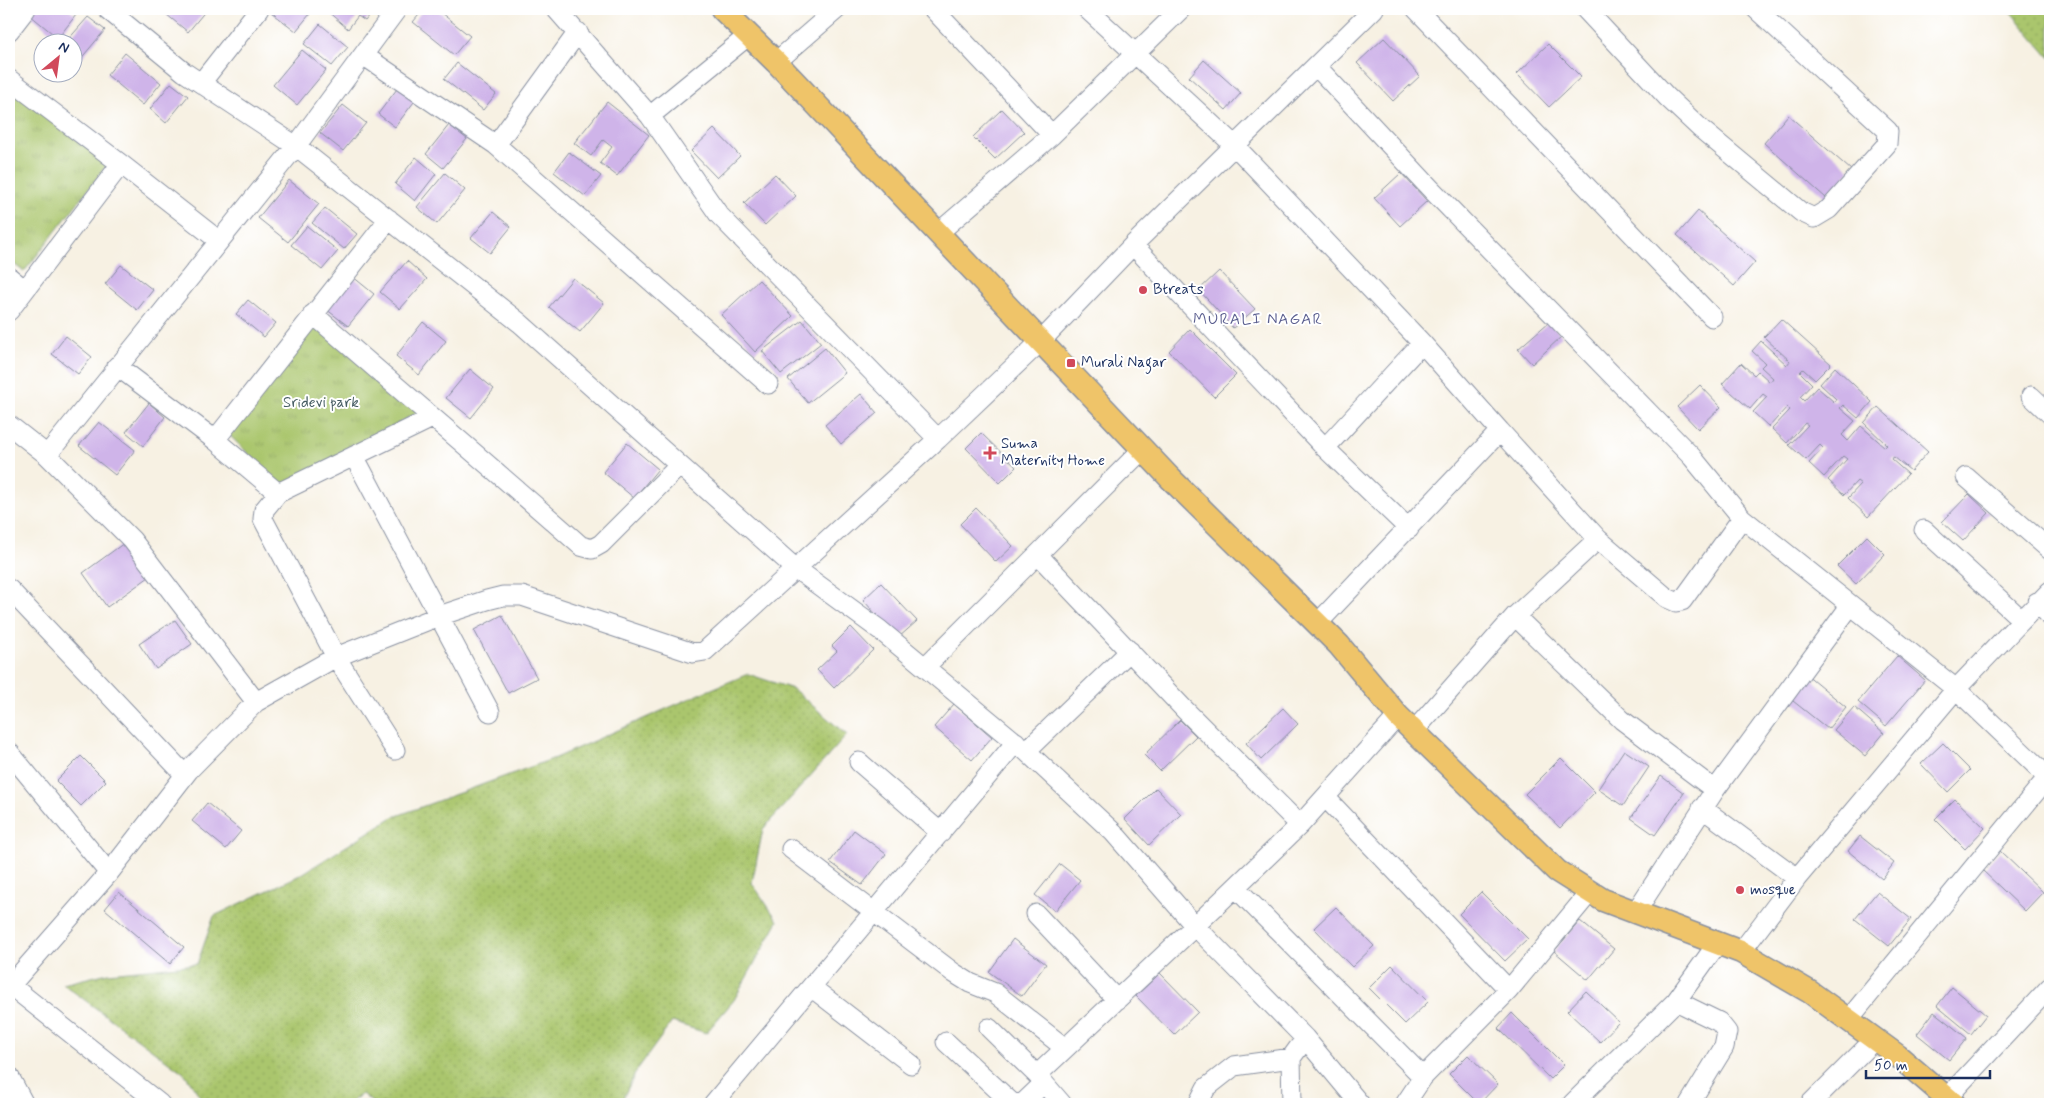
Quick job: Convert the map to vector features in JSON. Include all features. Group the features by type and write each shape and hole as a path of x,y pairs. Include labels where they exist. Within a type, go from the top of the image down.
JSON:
{"main road":[{"path":"722,9 776,62 1144,449 1339,645 1398,716 1556,871 1603,900 1635,914 1741,952 1810,992 1875,1039 1947,1102"}],"street":[{"path":"9,31 26,9"},
{"path":"106,9 201,83 296,146 520,323 795,568 880,630 1021,746 1113,832 1195,926 1305,1038 1360,1104"},
{"path":"201,83 259,9"},
{"path":"47,455 218,240 296,146 397,9"},
{"path":"556,9 650,116 719,215 938,439"},
{"path":"776,62 838,9"},
{"path":"933,9 1052,135"},
{"path":"1087,9 1235,146 1422,343 1598,540 1666,598 1676,602 1682,601 1742,518"},
{"path":"938,233 1052,135 1181,9"},
{"path":"160,1104 10,986 109,873 185,776 256,702 336,657 439,616 504,596 522,596 693,653 705,651 938,439 1041,341 1133,245 1317,67 1374,9"},
{"path":"1416,9 1712,317"},
{"path":"1585,9 1667,98 1701,129 1801,212 1814,218 1829,209 1887,144 1888,131 1756,9"},
{"path":"496,145 578,32"},
{"path":"650,116 749,35"},
{"path":"363,55 496,145 768,384"},
{"path":"1317,67 1430,188 1692,457 1742,518 1956,689 2049,778 1848,1020"},
{"path":"9,79 218,240"},
{"path":"9,311 121,164"},
{"path":"215,440 389,220"},
{"path":"1133,245 1325,448 1409,529"},
{"path":"9,277 24,290"},
{"path":"313,314 432,418 482,458 581,546 592,549 601,544 679,466"},
{"path":"1325,448 1422,343"},
{"path":"118,366 215,440 278,493"},
{"path":"2031,396 2050,414"},
{"path":"395,750 336,657 263,519 264,510 278,493 432,418"},
{"path":"9,424 47,455 132,540 256,702"},
{"path":"1317,624 1500,431"},
{"path":"925,667 1144,449"},
{"path":"354,456 490,712"},
{"path":"1966,477 2050,550"},
{"path":"1924,530 2021,619"},
{"path":"1414,732 1515,616 1598,540"},
{"path":"1038,554 1300,825"},
{"path":"9,589 185,776"},
{"path":"1741,952 1797,878 1956,689 2044,596 2050,616"},
{"path":"1635,914 1702,808 1850,606"},
{"path":"1515,616 1622,720 1715,790"},
{"path":"713,1104 941,832 1021,746 1130,651"},
{"path":"946,1042 1012,1103 1022,1104 1065,1048 1236,888 1300,825 1398,716"},
{"path":"9,752 109,873"},
{"path":"859,762 941,832"},
{"path":"1326,798 1509,990"},
{"path":"1702,808 1797,878"},
{"path":"791,849 954,973 970,983 994,993 1065,1048"},
{"path":"1236,888 1423,1077"},
{"path":"1405,1104 1423,1077 1509,990 1590,892"},
{"path":"1036,914 1117,1000"},
{"path":"1572,1104 1676,1001 1717,944"},
{"path":"811,987 911,1064"},
{"path":"1947,1102 2050,987"},
{"path":"1676,1001 1719,1022 1728,1032 1724,1047 1689,1104"},
{"path":"988,1028 1040,1079 1062,1104"},
{"path":"1292,1104 1291,1058 1305,1038"},
{"path":"1810,1104 1875,1039"},
{"path":"1198,1104 1206,1088 1234,1066 1291,1058"},
{"path":"9,1076 24,1104"}],"green space":[{"path":"2008,9 2050,9 2050,58"},
{"path":"9,87 108,164 24,272 9,260"},
{"name":"Sridevi park","path":"313,324 419,412 282,486 228,434"},
{"path":"748,674 793,689 847,735 763,829 752,883 778,921 734,1000 706,1033 672,1022 637,1070 620,1104 374,1104 362,1094 348,1104 205,1104 185,1074 63,984 108,973 197,964 214,916 302,874 391,818 555,758"}],"building":[{"path":"35,9 68,9 76,15 63,32 51,32 30,15"},
{"path":"207,9 188,32 161,10"},
{"path":"274,9 314,9 296,31 271,12"},
{"path":"327,9 375,9 365,21 358,16 348,29"},
{"path":"424,9 436,9 470,36 454,55 413,22"},
{"path":"88,17 105,30 82,57 82,32 75,32"},
{"path":"320,24 348,47 332,66 304,44"},
{"path":"1384,38 1420,76 1393,101 1357,63"},
{"path":"1548,44 1581,77 1549,107 1517,74"},
{"path":"302,50 326,70 297,105 273,85"},
{"path":"125,53 161,83 143,105 107,75"},
{"path":"1204,60 1241,93 1226,110 1189,77"},
{"path":"457,63 496,94 483,110 444,79"},
{"path":"171,83 188,96 166,123 150,109"},
{"path":"400,85 417,98 395,127 378,114"},
{"path":"607,102 649,135 617,176 600,163 612,147 603,140 591,156 574,143"},
{"path":"343,105 366,123 343,151 320,133"},
{"path":"1002,109 1024,132 995,159 973,137"},
{"path":"1788,115 1851,170 1826,198 1764,143"},
{"path":"449,125 467,139 443,168 426,154"},
{"path":"714,129 740,156 717,178 691,151"},
{"path":"569,152 601,176 585,196 554,172"},
{"path":"416,157 436,174 415,201 395,184"},
{"path":"445,173 465,190 437,224 417,207"},
{"path":"1401,173 1427,201 1400,226 1374,198"},
{"path":"775,174 796,196 765,225 744,203"},
{"path":"289,180 319,204 288,242 258,218"},
{"path":"325,208 357,234 344,249 312,223"},
{"path":"1698,211 1755,262 1734,286 1677,235"},
{"path":"493,212 511,227 490,253 471,238"},
{"path":"307,226 338,251 322,270 291,245"},
{"path":"407,261 427,279 400,309 380,292"},
{"path":"121,265 153,290 137,310 105,284"},
{"path":"1219,271 1255,309 1233,328 1199,290"},
{"path":"352,276 374,294 348,326 326,309"},
{"path":"573,278 604,303 580,332 549,307"},
{"path":"759,280 793,316 755,352 721,315"},
{"path":"248,300 276,323 264,337 236,314"},
{"path":"1781,319 1831,364 1815,380 1803,369 1800,372 1812,384 1800,397 1804,401 1817,387 1834,402 1836,399 1820,384 1835,367 1872,402 1858,418 1843,405 1840,408 1855,421 1842,435 1848,441 1861,426 1885,447 1887,445 1864,423 1878,407 1928,452 1911,471 1894,457 1891,459 1908,474 1868,517 1848,498 1861,484 1857,481 1844,495 1828,480 1847,459 1843,456 1824,477 1809,463 1823,448 1820,445 1806,460 1789,445 1808,425 1805,423 1787,443 1772,429 1790,410 1787,407 1769,427 1753,412 1767,397 1763,394 1750,409 1722,384 1741,363 1754,375 1758,371 1770,382 1773,378 1761,367 1765,363 1752,351 1761,341 1787,365 1790,361 1764,337"},
{"path":"802,320 821,343 781,374 762,351"},
{"path":"423,322 446,341 419,375 396,356"},
{"path":"1549,322 1562,336 1532,364 1518,349"},
{"path":"1190,329 1236,375 1214,397 1169,351"},
{"path":"66,336 92,357 78,374 52,354"},
{"path":"825,348 845,373 808,403 788,379"},
{"path":"470,369 494,389 471,418 446,398"},
{"path":"1700,385 1721,407 1698,429 1677,407"},
{"path":"861,394 877,413 841,444 825,425"},
{"path":"149,403 165,417 143,446 126,432"},
{"path":"99,422 135,450 115,475 79,446"},
{"path":"981,433 1016,467 1000,483 966,448"},
{"path":"627,443 658,469 634,498 603,472"},
{"path":"1969,494 1989,513 1963,541 1942,522"},
{"path":"976,508 1013,546 996,562 960,524"},
{"path":"1867,536 1885,554 1856,584 1837,566"},
{"path":"124,543 149,577 107,607 83,573"},
{"path":"881,583 917,621 898,638 863,600"},
{"path":"502,615 537,678 508,693 474,630"},
{"path":"175,620 192,644 156,669 139,644"},
{"path":"851,627 873,650 834,688 817,670 837,651 832,646"},
{"path":"1897,656 1925,680 1886,726 1858,702"},
{"path":"1806,674 1846,707 1828,729 1788,697"},
{"path":"954,704 992,737 972,760 934,727"},
{"path":"1854,707 1884,733 1865,756 1834,730"},
{"path":"1283,708 1298,724 1261,760 1246,743"},
{"path":"1180,720 1196,736 1160,771 1144,755"},
{"path":"1943,743 1970,770 1948,792 1921,764"},
{"path":"1624,750 1649,767 1623,806 1598,789"},
{"path":"81,756 106,781 81,806 56,781"},
{"path":"1561,758 1595,792 1560,828 1525,794"},
{"path":"1661,776 1684,793 1655,835 1631,818"},
{"path":"1156,788 1181,814 1149,845 1125,819"},
{"path":"1955,799 1985,828 1965,849 1935,819"},
{"path":"207,803 241,831 226,849 192,821"},
{"path":"854,830 886,854 862,885 830,862"},
{"path":"1860,836 1894,863 1882,879 1848,851"},
{"path":"2000,851 2043,892 2025,911 1982,870"},
{"path":"1060,864 1080,880 1055,911 1035,895"},
{"path":"119,892 184,947 170,964 105,909"},
{"path":"1481,892 1528,939 1505,961 1459,914"},
{"path":"1877,892 1911,919 1889,946 1855,919"},
{"path":"1336,907 1374,946 1352,967 1314,928"},
{"path":"1580,921 1614,949 1588,980 1554,951"},
{"path":"1013,939 1046,964 1022,996 989,972"},
{"path":"1392,965 1428,1002 1405,1024 1369,988"},
{"path":"1160,973 1198,1012 1174,1035 1136,996"},
{"path":"1952,987 1986,1015 1971,1034 1937,1006"},
{"path":"1586,991 1619,1022 1600,1042 1567,1011"},
{"path":"1934,1012 1967,1038 1949,1060 1917,1034"},
{"path":"1512,1013 1564,1065 1550,1079 1498,1028"},
{"path":"1468,1055 1498,1084 1479,1104 1449,1074"}],"place":[{"name":"Btreats","path":"1143,290"},
{"name":"Murali Nagar","path":"1071,363"},
{"name":"Suma Maternity Home","path":"990,453"},
{"name":"mosque","path":"1740,890"}],"district":[{"name":"MURALI NAGAR","path":"1258,319"}]}
